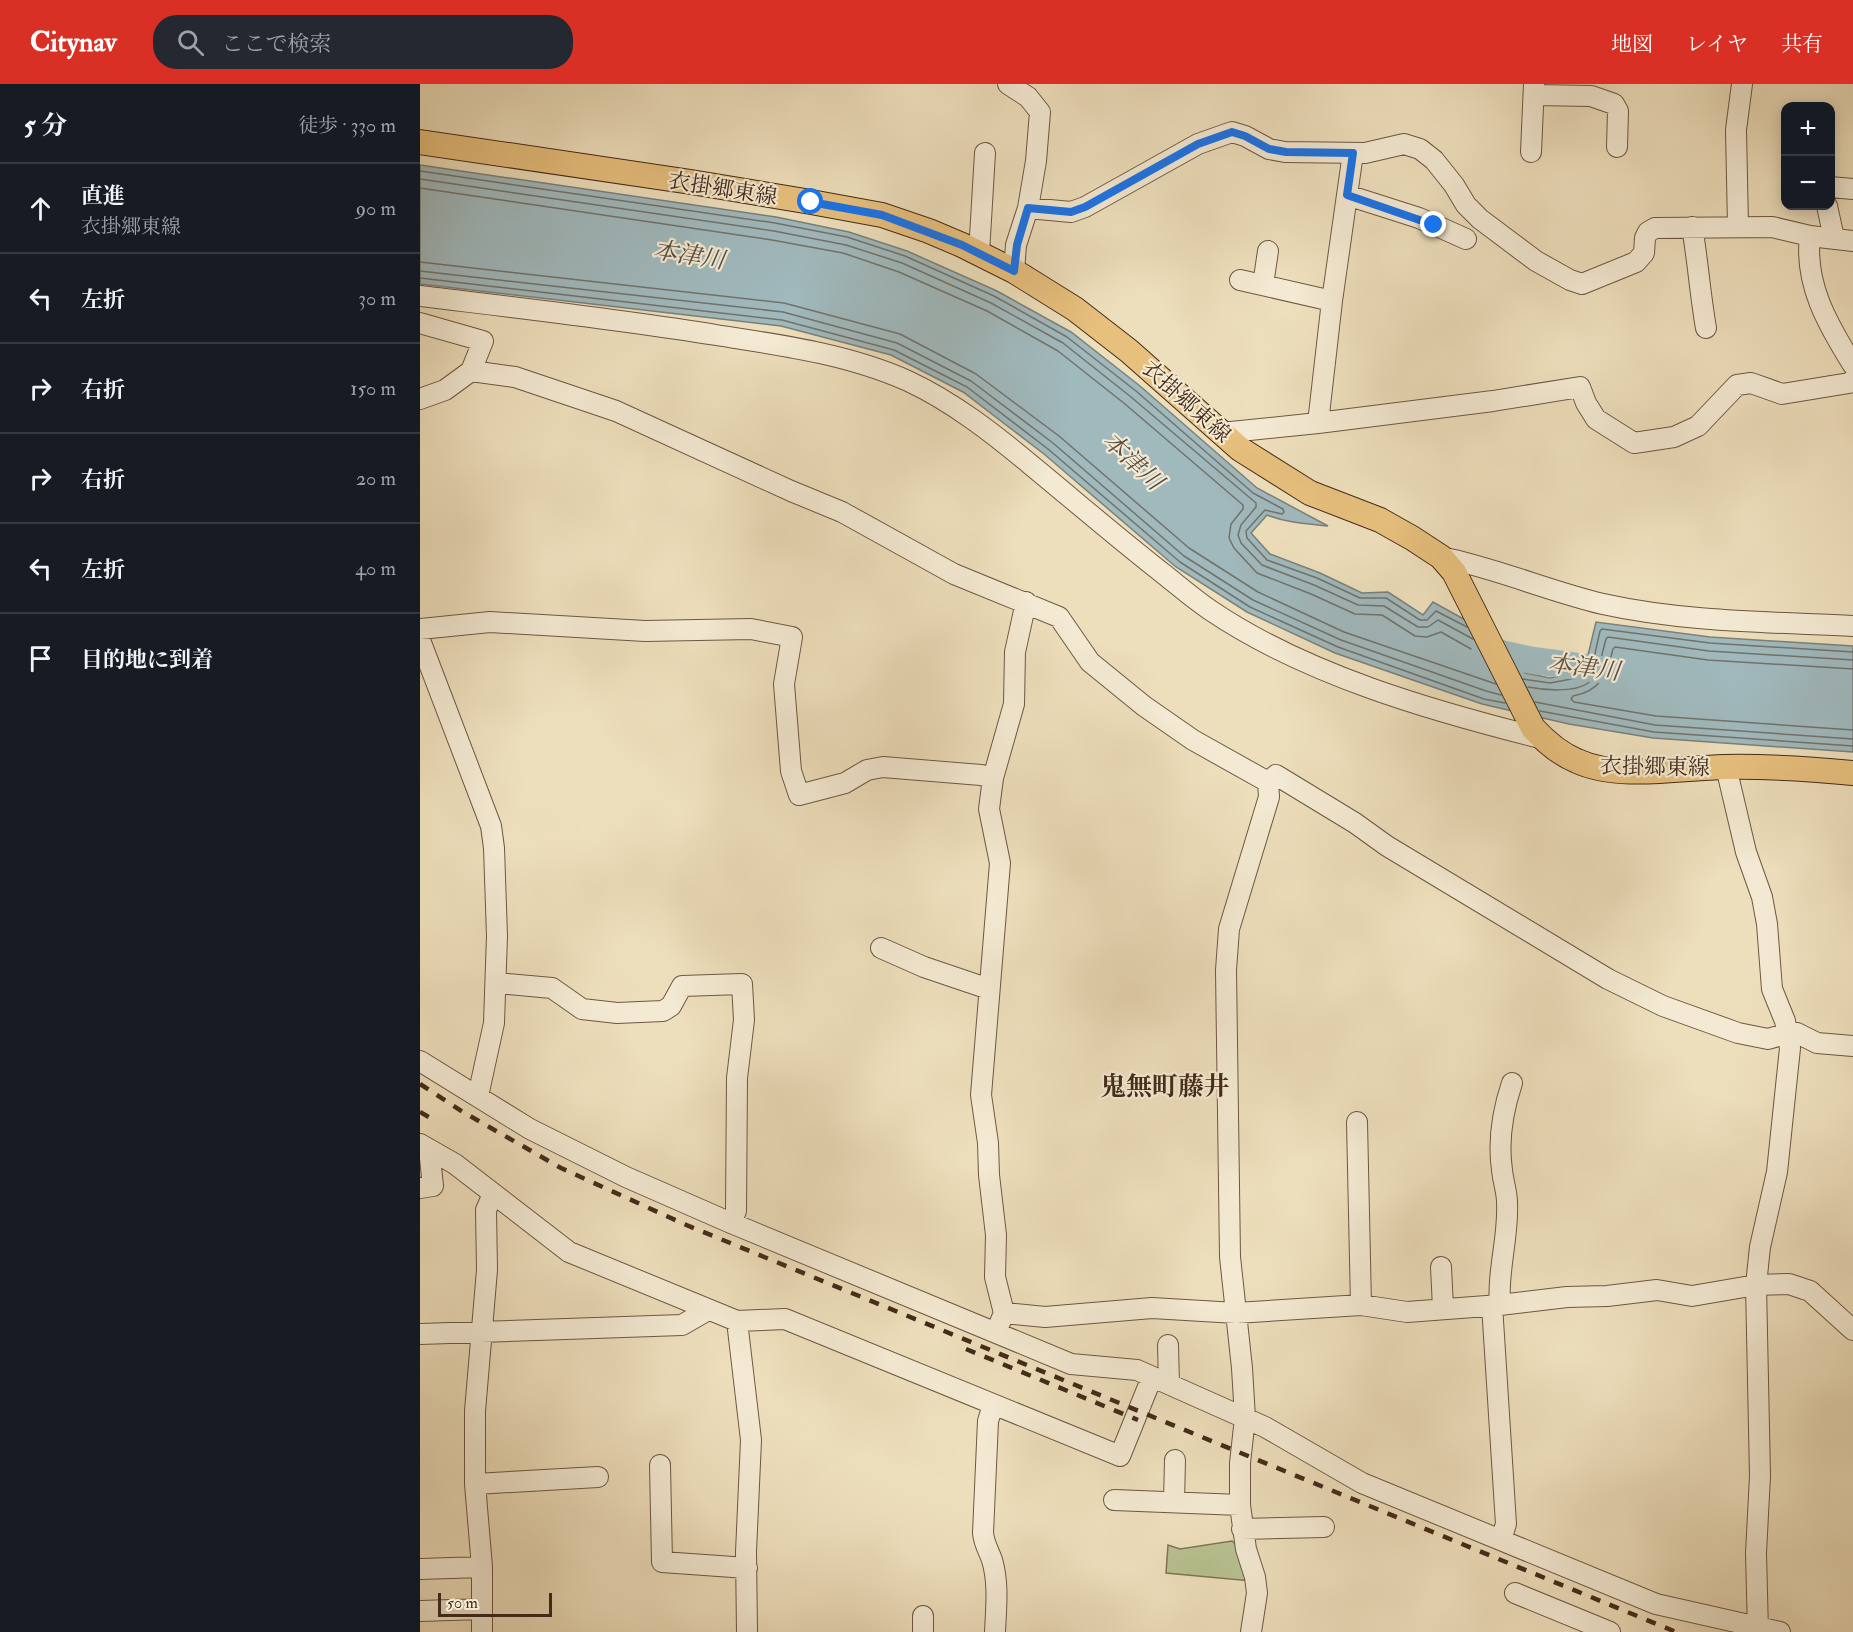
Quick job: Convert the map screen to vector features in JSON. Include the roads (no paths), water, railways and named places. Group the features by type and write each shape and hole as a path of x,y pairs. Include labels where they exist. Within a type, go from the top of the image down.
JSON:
{"main road":[{"name":"衣掛郷東線","path":"420,142 691,182 882,215 929,231 1014,271 1075,309 1130,351 1240,449 1310,493 1380,520 1412,538 1447,564 1538,734 1577,761 1617,770 1726,767 1853,773"}],"street":[{"path":"1008,84 1028,97 1040,112 1036,161 1028,208 1017,245 1014,271"},
{"path":"1738,226 1736,130 1742,84"},
{"path":"1531,152 1534,90 1591,96 1614,104 1618,111 1617,147"},
{"path":"1028,208 1071,212 1085,207 1198,144 1232,132 1269,149 1286,152 1365,153 1404,144 1420,149 1434,160 1454,185 1466,205 1480,219 1536,261 1582,284 1636,262 1644,253 1647,232 1655,228 1772,227 1810,236 1844,239"},
{"path":"979,254 985,153"},
{"path":"1318,423 1353,153"},
{"path":"1835,187 1853,189"},
{"path":"1347,195 1419,218 1466,239"},
{"path":"1829,210 1844,239"},
{"path":"1692,227 1706,328"},
{"path":"1810,236 1809,267 1813,283 1828,325 1853,365"},
{"path":"1263,285 1268,251"},
{"path":"1240,280 1332,301"},
{"path":"420,296 646,324 779,345 855,363 908,381 954,407 999,438 1209,610 1269,644 1333,675 1433,707 1538,734"},
{"path":"420,323 483,341 471,371 445,390 420,399"},
{"path":"471,371 515,377 616,411 842,513 954,574 1059,617 1090,662 1144,706 1193,740 1268,782"},
{"path":"1221,433 1492,401 1580,387 1596,419 1634,443 1674,436 1698,426 1737,385 1751,383 1782,394 1850,383 1853,380"},
{"path":"1447,564 1477,564 1603,604 1667,614 1853,626"},
{"path":"996,1334 1004,1313 995,1277 996,1235 988,1143 981,1095 1000,863 989,809 993,778 1014,704 1015,652 1026,602"},
{"path":"420,629 490,622 645,631 751,629 792,637 784,684 791,771 799,795 845,783 867,770 882,768 981,775 993,778"},
{"path":"420,640 491,826 495,848 497,925 494,1023 478,1096"},
{"path":"1726,767 1746,852 1762,897 1767,924 1772,989 1788,1033 1789,1065 1776,1172 1760,1247 1756,1285 1760,1476 1756,1553 1758,1630"},
{"path":"1268,782 1276,775 1608,979 1663,1006 1738,1034 1768,1038 1797,1033 1817,1043 1853,1046"},
{"path":"1251,1632 1257,1593 1256,1577 1242,1529 1240,1505 1240,1463 1245,1418 1230,1257 1226,970 1229,929 1269,797 1268,782"},
{"path":"881,948 924,967 989,989"},
{"path":"496,984 552,988 582,1009 617,1013 663,1011 671,1006 682,986 742,984 744,1020 737,1078 736,1211 731,1223"},
{"path":"420,1061 530,1129 615,1172 731,1223 1071,1364 1137,1370 1265,1427 1362,1483 1656,1604 1758,1630 1780,1632"},
{"path":"1501,1540 1506,1524 1496,1305 1505,1248 1507,1202 1501,1144 1506,1101 1512,1083"},
{"path":"1356,1122 1361,1305"},
{"path":"420,1188 433,1186 424,1146"},
{"path":"424,1146 455,1164 569,1252 736,1321 786,1320 1120,1456 1161,1381 1168,1345"},
{"path":"482,1632 482,1567 475,1484 475,1411 487,1270 486,1210 493,1194"},
{"path":"1441,1267 1443,1308"},
{"path":"1004,1313 1045,1317 1152,1308 1236,1313 1361,1305 1407,1312 1657,1290 1692,1296 1756,1285 1789,1284 1810,1291 1853,1330"},
{"path":"420,1334 682,1325 708,1310"},
{"path":"736,1321 751,1440 746,1552 747,1632"},
{"path":"993,1405 988,1421 983,1533 995,1576 995,1632"},
{"path":"1174,1502 1175,1460"},
{"path":"660,1465 662,1562 747,1568"},
{"path":"475,1484 598,1477"},
{"path":"1114,1500 1240,1505"},
{"path":"1242,1529 1324,1527"},
{"path":"420,1569 482,1567"},
{"path":"1515,1593 1610,1632"},
{"path":"420,1611 482,1609"}],"water":[{"path":"420,165 776,217 849,232 907,251 997,291 1071,332 1140,386 1257,488 1328,526 1305,524 1267,515 1251,533 1270,554 1320,573 1362,593 1388,592 1423,615 1433,602 1516,648 1525,673 1550,678 1580,672 1588,655 1596,622 1710,637 1853,646 1853,752 1653,738 1569,724 1482,704 1335,653 1247,612 1176,567 1044,454 963,392 891,355 781,326 420,284"}],"waterway":[{"name":"本津川","path":"1485,650 1530,660 1619,672"}],"railway":[{"path":"420,1084 463,1112 561,1168 684,1224 1676,1632"},
{"path":"420,1112 434,1120"},
{"path":"966,1349 1138,1420"}],"district":[{"name":"鬼無町藤井","path":"1165,1086"}]}
